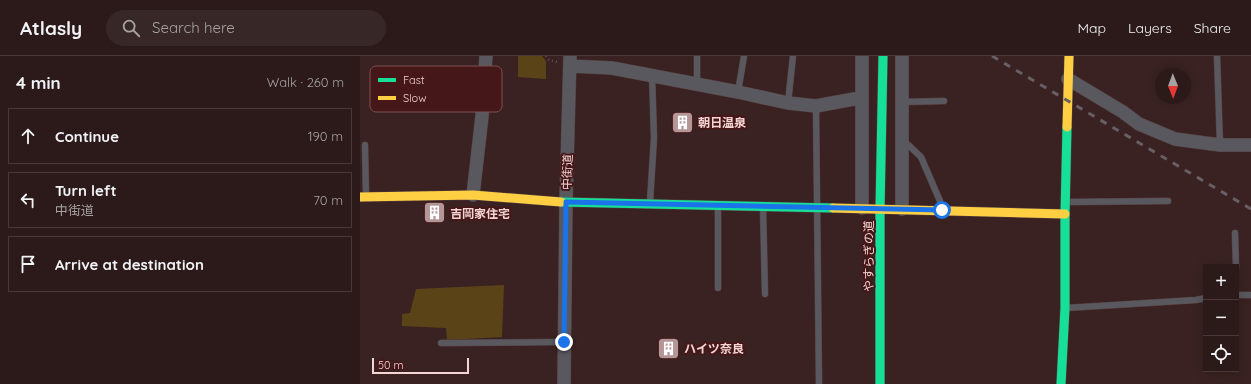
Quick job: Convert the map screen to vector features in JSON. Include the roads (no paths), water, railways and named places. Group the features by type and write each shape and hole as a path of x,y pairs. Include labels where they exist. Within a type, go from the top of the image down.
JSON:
{"street":[{"path":"485,66 486,56"},
{"path":"862,56 862,208"},
{"name":"やすらぎの道","path":"880,384 880,209 883,56"},
{"path":"902,56 902,209"},
{"path":"1061,384 1069,56"},
{"path":"570,61 652,75 788,103 816,106 854,98 862,99"},
{"name":"中街道","path":"564,384 566,202 570,61"},
{"path":"1068,79 1123,112 1139,124 1175,140 1220,145 1251,145"},
{"path":"473,195 482,112"},
{"path":"363,197 473,195 566,202 1065,214"}],"lane":[{"path":"697,56 697,84"},
{"path":"738,92 744,56"},
{"path":"788,103 793,56"},
{"path":"1217,56 1220,145"},
{"path":"650,204 654,138 652,75"},
{"path":"902,102 944,101"},
{"path":"816,106 819,384"},
{"path":"902,139 921,157 940,201 942,210"},
{"path":"363,197 365,145"},
{"path":"1065,202 1168,201"},
{"path":"718,205 718,288"},
{"path":"763,206 765,294"},
{"path":"1235,233 1236,264"},
{"path":"1239,295 1251,295"},
{"path":"1064,308 1203,299"},
{"path":"441,343 564,342"}],"railway":[{"path":"992,56 1251,209"}],"place":[{"name":"朝日温泉","path":"683,122"},
{"name":"吉岡家住宅","path":"435,213"},
{"name":"ハイツ奈良","path":"668,348"}]}
